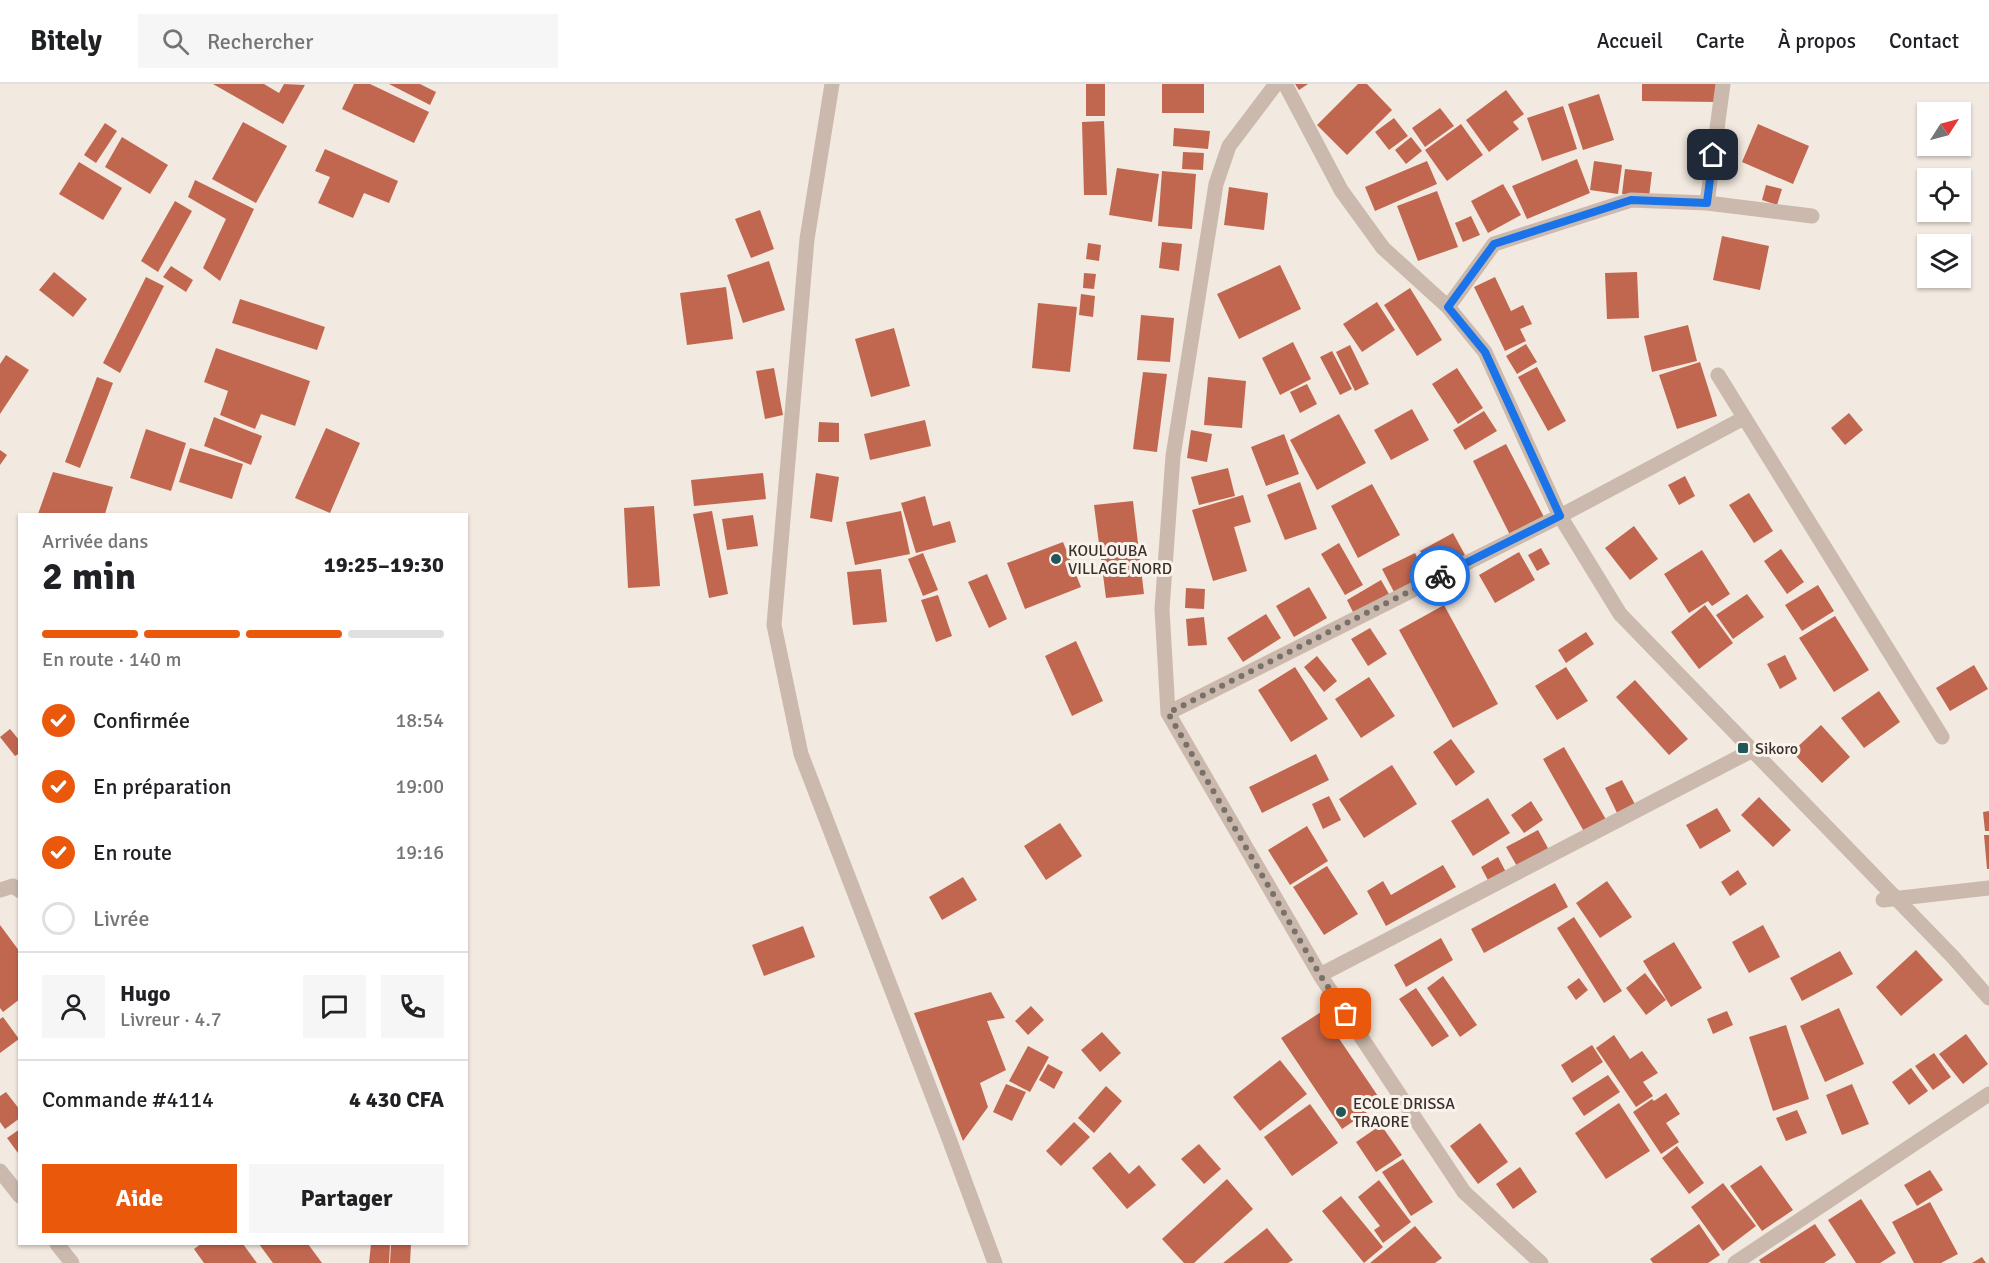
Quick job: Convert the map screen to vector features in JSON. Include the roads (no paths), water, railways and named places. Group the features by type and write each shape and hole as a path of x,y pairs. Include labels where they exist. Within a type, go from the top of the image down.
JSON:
{"street":[{"path":"832,84 807,239 774,625 801,754 995,1263"},
{"path":"1276,84 1229,146 1216,184 1173,456 1162,609 1168,713 1320,975 1464,1192 1541,1263"},
{"path":"1286,84 1341,190 1383,248 1448,307 1485,352 1560,516 1620,614 1890,900 1953,957 1989,998"},
{"path":"1707,203 1723,84"},
{"path":"1448,307 1494,244 1631,200 1707,203 1812,216"},
{"path":"1718,375 1942,737"},
{"path":"1168,713 1560,516 1744,418"},
{"path":"1320,975 1751,751"},
{"path":"1890,900 1989,888"},
{"path":"1735,1263 1989,1094"},
{"path":"0,1171 18,1194"},
{"path":"58,1245 72,1263"}],"place":[{"name":"KOULOUBA VILLAGE NORD","path":"1056,559"},
{"name":"Sikoro","path":"1743,748"},
{"name":"ECOLE DRISSA TRAORE","path":"1341,1112"}]}
